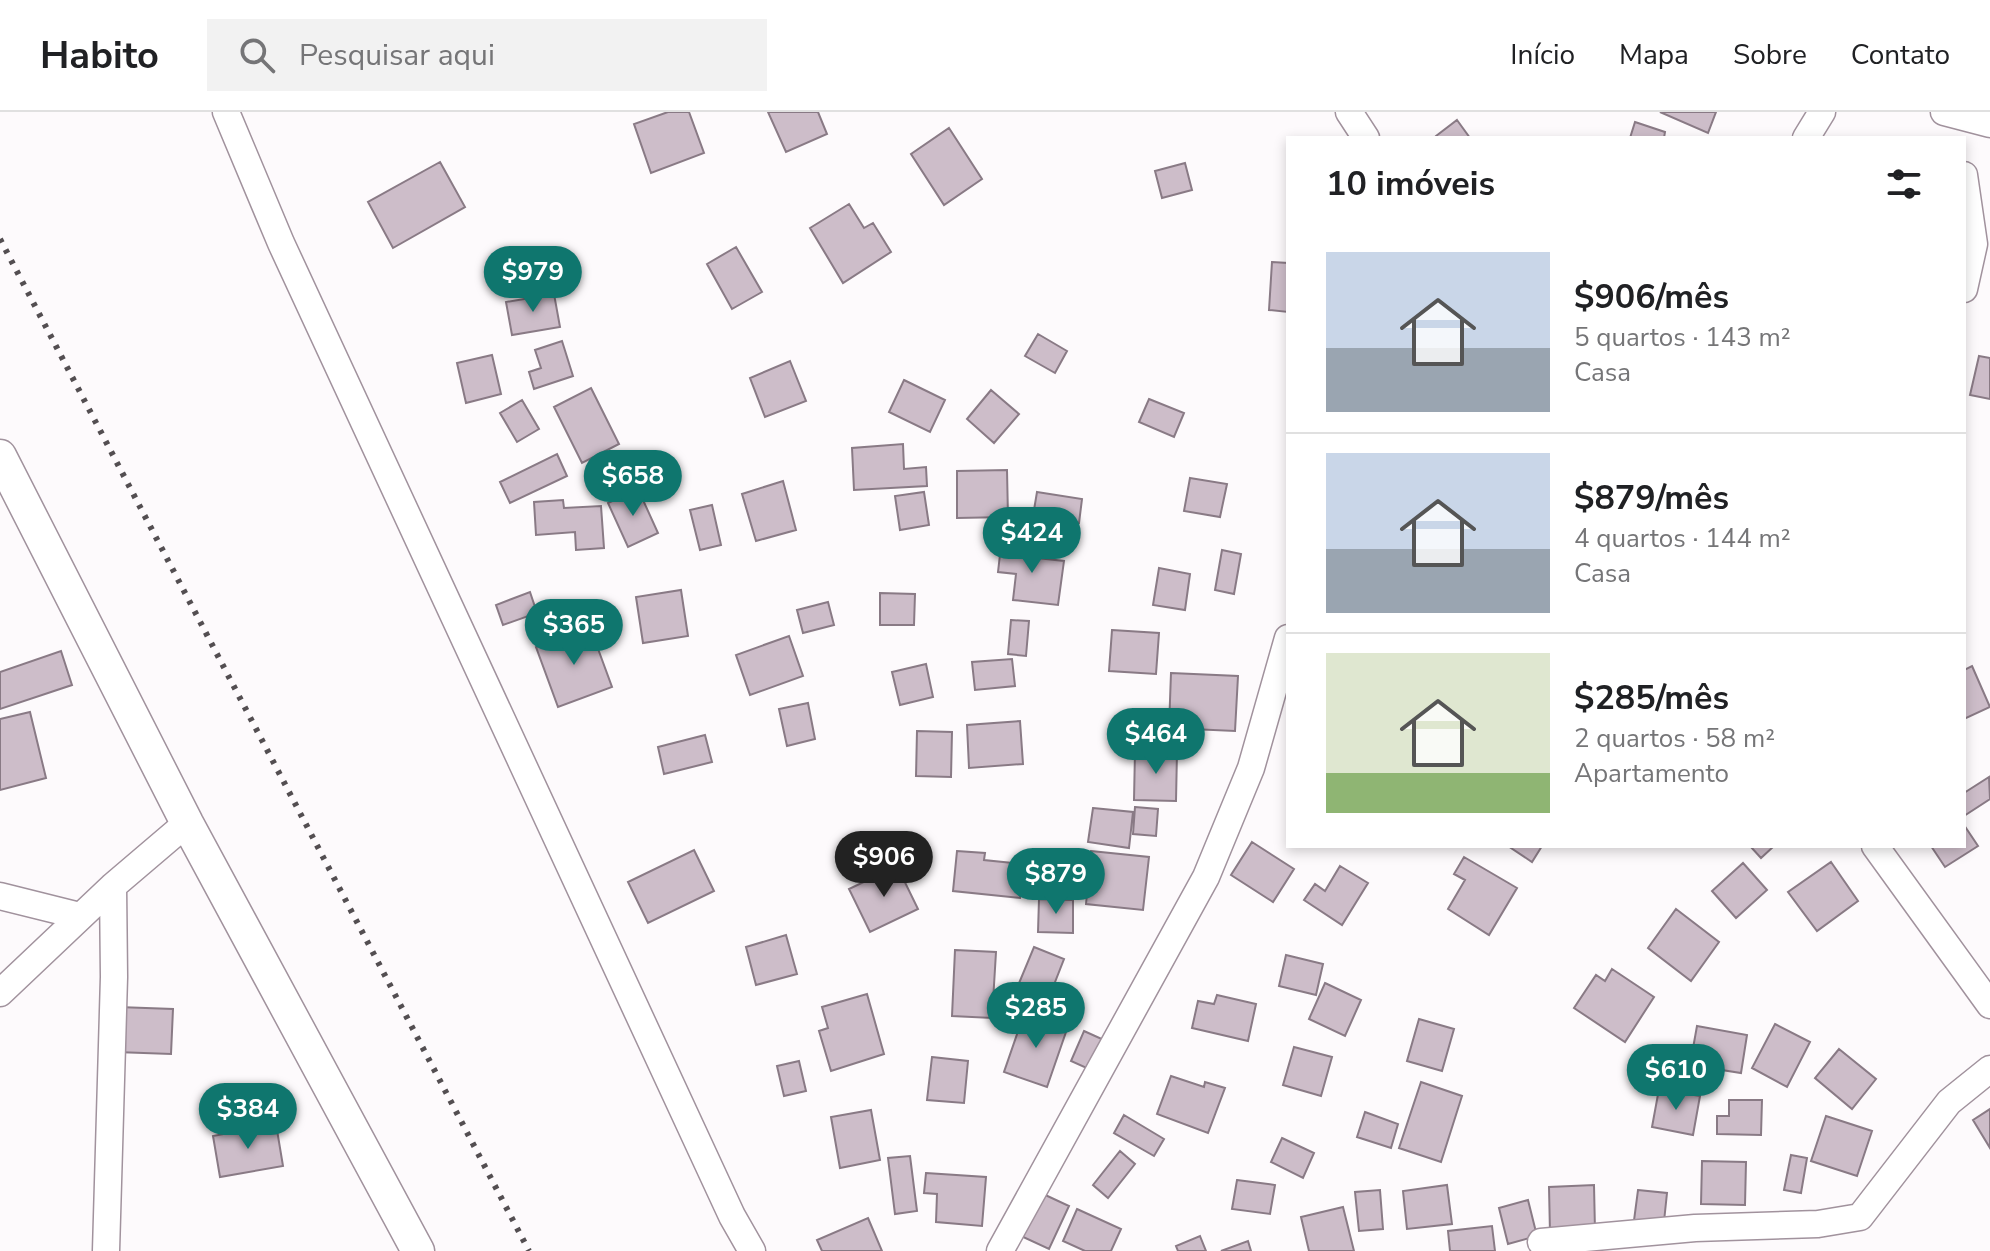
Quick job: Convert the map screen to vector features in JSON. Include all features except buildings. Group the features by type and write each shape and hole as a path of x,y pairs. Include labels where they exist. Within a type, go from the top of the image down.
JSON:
{"street":[{"path":"226,112 281,243 718,1187 752,1251"},
{"path":"1349,112 1365,136"},
{"path":"1807,136 1822,112"},
{"path":"1948,121 1990,124"},
{"path":"1966,189 1974,244 1966,280"},
{"path":"0,456 187,823 418,1251"},
{"path":"1000,1251 1206,877 1251,768 1286,645"},
{"path":"0,993 113,886 187,823"},
{"path":"1876,848 1990,1005"},
{"path":"106,1251 114,977 113,886"},
{"path":"0,896 80,916"},
{"path":"1541,1242 1695,1228 1818,1224 1860,1217 1949,1102 1990,1069"}],"railway":[{"path":"0,239 529,1251"}]}
